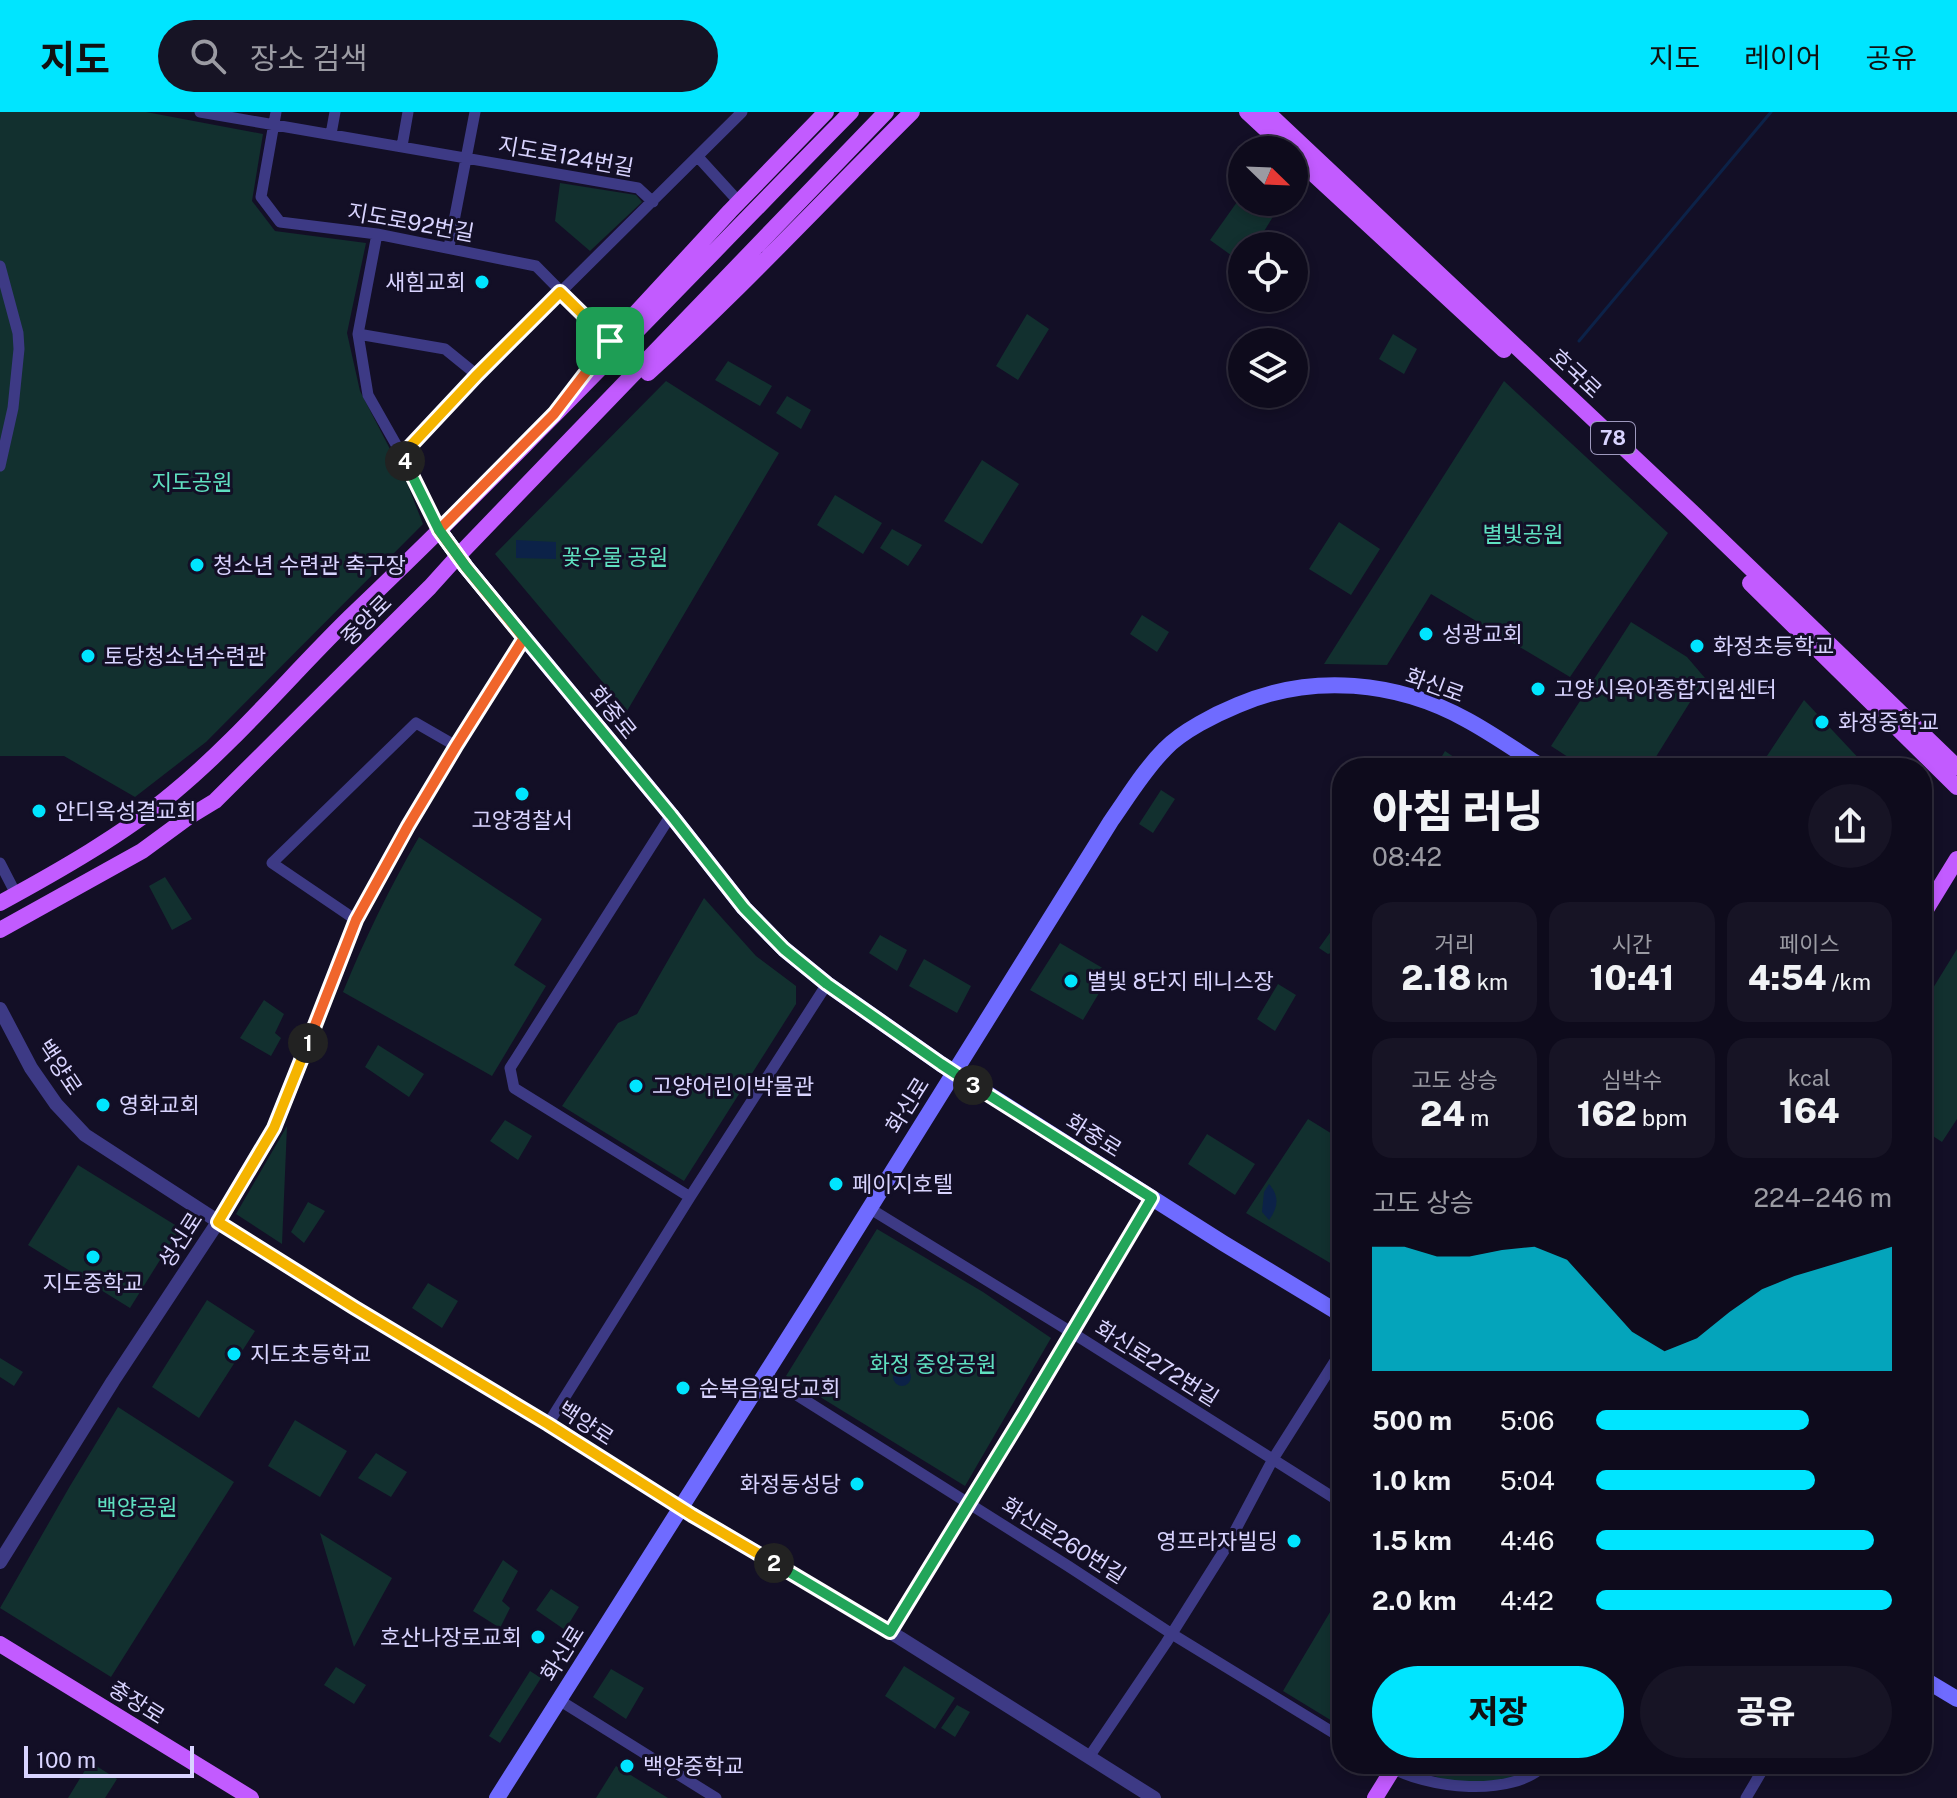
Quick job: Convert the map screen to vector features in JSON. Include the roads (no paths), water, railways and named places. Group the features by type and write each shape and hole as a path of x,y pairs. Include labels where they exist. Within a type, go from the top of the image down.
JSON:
{"main road":[{"path":"554,414 610,341 826,112"},
{"name":"중앙로","path":"0,903 92,849 171,795 215,756 851,112"},
{"name":"중앙로","path":"0,930 142,851 215,801 430,587 886,112"},
{"path":"555,457 749,278 912,112"},
{"path":"1247,112 1273,136"},
{"name":"호국로","path":"1267,112 1957,767"},
{"path":"1284,112 1288,131"},
{"name":"호국로","path":"1308,169 1684,518 1928,758"},
{"name":"화중로","path":"439,530 744,908 784,949 827,984 953,1072 1332,1309"},
{"name":"화신로","path":"497,1798 1111,821 1167,747 1221,712 1262,694 1305,686 1350,685 1406,694 1467,720 1528,758"},
{"name":"호국로","path":"1932,762 1957,787"},
{"path":"1932,900 1957,859"},
{"name":"충장로","path":"0,1644 251,1798"},
{"path":"1932,1684 1957,1699"},
{"path":"1375,1798 1387,1774"}],"street":[{"path":"200,112 275,118 331,134 467,158"},
{"path":"331,134 335,112"},
{"path":"402,146 408,112"},
{"path":"449,247 475,112"},
{"name":"지도로124번길","path":"402,455 477,375 742,112"},
{"name":"지도로92번길","path":"275,118 261,197 280,222 377,234 536,266 610,341"},
{"path":"698,157 739,202"},
{"name":"지도로124번길","path":"467,158 638,188 653,202"},
{"path":"377,234 358,334 368,395 439,530"},
{"path":"0,266 18,333 19,349 13,408 0,466"},
{"path":"358,334 445,349 477,375"},
{"name":"성신로","path":"0,1562 218,1222 274,1128 356,920 408,826 524,638"},
{"path":"356,920 272,863 416,723 456,746"},
{"path":"671,815 510,1068 514,1088 690,1197"},
{"path":"0,863 16,894"},
{"path":"548,1424 827,984"},
{"name":"백양로","path":"0,1009 31,1068 56,1104 85,1135 366,1315 548,1424 680,1508 890,1632 1154,1798"},
{"path":"890,1632 1152,1198"},
{"name":"화신로272번길","path":"869,1208 1332,1497"},
{"path":"1089,1757 1227,1546 1273,1459 1332,1366"},
{"name":"화신로260번길","path":"765,1375 1332,1732"},
{"path":"559,1700 716,1798"},
{"path":"1408,1774 1445,1791 1497,1795 1514,1792 1538,1774"},
{"path":"1746,1798 1760,1774"}],"water":[{"path":"516,540 556,542 556,559 516,558"},
{"path":"1269,1184 1276,1202 1269,1220 1262,1212 1264,1192"},
{"path":"902,1368 911,1377 902,1386 893,1377"}],"waterway":[{"path":"1579,341 1771,112"}],"place":[{"name":"새힘교회","path":"482,282"},
{"name":"청소년 수련관 축구장","path":"197,565"},
{"name":"성광교회","path":"1426,634"},
{"name":"화정초등학교","path":"1697,646"},
{"name":"토당청소년수련관","path":"88,656"},
{"name":"고양시육아종합지원센터","path":"1538,689"},
{"name":"화정중학교","path":"1822,722"},
{"name":"고양경찰서","path":"522,794"},
{"name":"안디옥성결교회","path":"39,811"},
{"name":"별빛 8단지 테니스장","path":"1071,981"},
{"name":"고양어린이박물관","path":"636,1086"},
{"name":"영화교회","path":"103,1105"},
{"name":"페이지호텔","path":"836,1184"},
{"name":"지도중학교","path":"93,1257"},
{"name":"지도초등학교","path":"234,1354"},
{"name":"순복음원당교회","path":"683,1388"},
{"name":"화정동성당","path":"857,1484"},
{"name":"영프라자빌딩","path":"1294,1541"},
{"name":"호산나장로교회","path":"538,1637"},
{"name":"백양중학교","path":"627,1766"}],"park label":[{"name":"지도공원","path":"192,482"},
{"name":"별빛공원","path":"1523,534"},
{"name":"꽃우물 공원","path":"615,557"},
{"name":"화정 중앙공원","path":"933,1364"},
{"name":"백양공원","path":"137,1507"}]}
